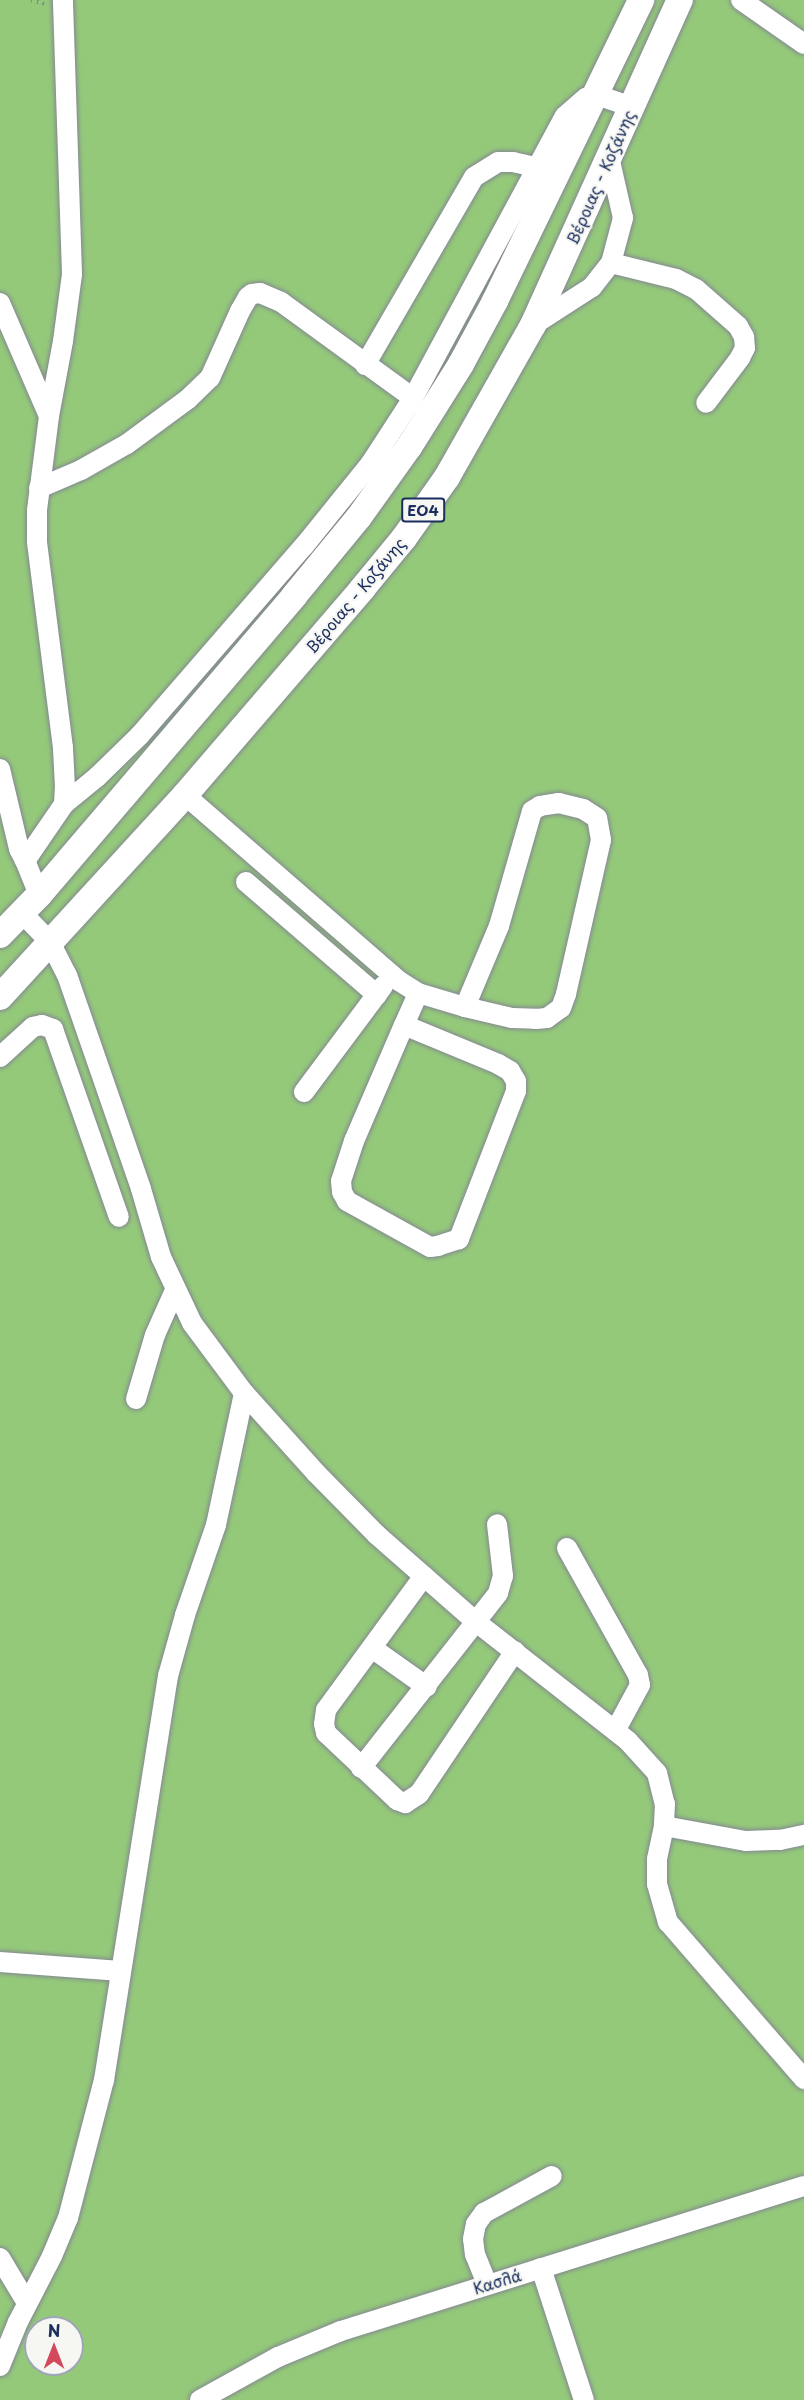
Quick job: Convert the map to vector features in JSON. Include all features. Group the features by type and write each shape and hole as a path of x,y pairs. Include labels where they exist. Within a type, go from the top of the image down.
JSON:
{"main road":[{"name":"ΕΟ4","path":"0,935 23,914 294,596 359,517 409,447 461,364 495,301 597,95 641,0"},
{"name":"Βέροιας - Κοζάνης","path":"0,997 185,795 404,538 459,457 533,325 680,0"}],"street":[{"path":"63,0 72,274 39,488 37,541 63,748 64,804"},
{"path":"741,0 804,44"},
{"path":"22,855 64,804 97,777 140,735 275,579 371,463 412,398 539,168 565,116 586,98 597,95 632,107"},
{"path":"533,325 592,287 611,262 623,218 609,157"},
{"path":"365,365 474,177 498,162 513,162 539,168"},
{"path":"611,262 676,279 696,289 738,326 744,337 745,348 706,403"},
{"path":"39,488 81,470 127,444 188,399 210,378 240,311 252,294 260,293 281,302 412,398"},
{"path":"0,303 49,416"},
{"path":"0,768 22,855 39,895"},
{"path":"185,795 392,974 418,993 465,1007 512,1018 548,1018 561,1008 601,840 597,818 583,809 552,803 532,811 499,926 465,1007"},
{"path":"0,827 22,855"},
{"path":"246,882 377,995"},
{"path":"23,914 50,942 67,975 175,1290 192,1323 244,1393 316,1473 377,1535 475,1621 628,1742 657,1773 665,1803 664,1826 657,1859 657,1884 668,1922 804,2079"},
{"path":"304,1092 392,974"},
{"path":"404,1025 498,1064 510,1071 516,1080 516,1091 459,1239 438,1246 430,1247 347,1201 342,1192 341,1181 354,1141 404,1025 418,993"},
{"path":"0,1057 33,1027 42,1024 53,1029 118,1217"},
{"path":"136,1399 155,1335 175,1290"},
{"path":"0,2366 27,2303 52,2256 75,2196 104,2080 168,1676 185,1616 216,1525 244,1393"},
{"path":"361,1768 427,1687 498,1593 503,1575 497,1524"},
{"path":"567,1548 638,1675 640,1685 615,1731"},
{"path":"424,1576 326,1710 324,1724 326,1733 397,1800 405,1803 419,1794 515,1651"},
{"path":"372,1648 427,1687"},
{"path":"664,1826 746,1841 780,1840 804,1835"},
{"path":"0,1962 120,1971"},
{"path":"488,2284 475,2255 473,2239 476,2224 484,2213 552,2176"},
{"name":"Κασλά","path":"200,2400 250,2372 313,2342 383,2316 804,2186"},
{"path":"0,2258 27,2303"},
{"path":"541,2268 584,2400"}],"green space":[{"path":"0,0 804,0 804,2400 0,2400"}]}
